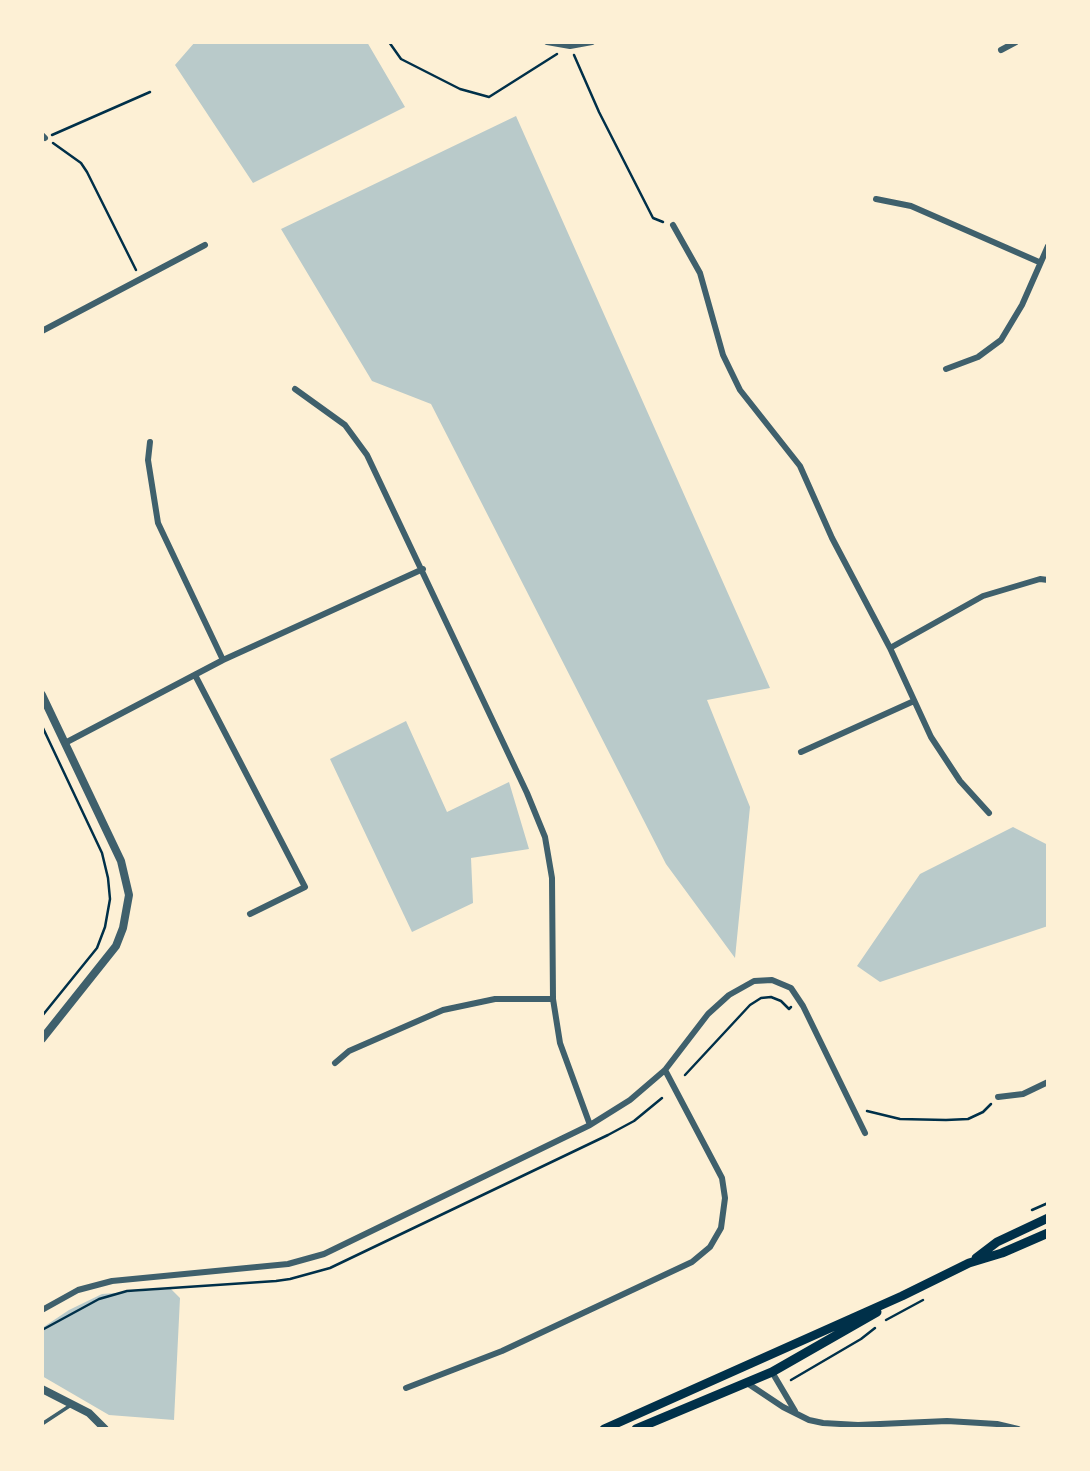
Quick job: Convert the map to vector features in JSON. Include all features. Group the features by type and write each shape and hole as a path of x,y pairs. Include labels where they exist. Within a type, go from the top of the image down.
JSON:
{"main road":[{"path":"970,1263 997,1242 1048,1218"},
{"path":"604,1429 970,1263 1048,1233"},
{"path":"636,1429 772,1371 902,1296"},
{"path":"744,1367 772,1371"}],"street":[{"path":"547,42 570,46 592,42"},
{"path":"1001,50 1016,42"},
{"path":"876,199 911,205 1040,262"},
{"path":"673,225 700,274 723,355 740,390 800,466 832,538 890,648 930,737 960,781 989,813"},
{"path":"42,331 205,245"},
{"path":"946,369 978,357 1001,340 1022,305 1048,246"},
{"path":"295,389 345,425 367,455 527,793 545,838 552,877 553,999 560,1044 590,1125"},
{"path":"150,442 148,460 158,523 223,660"},
{"path":"65,743 223,660 423,569"},
{"path":"890,648 983,596 1040,579 1048,580"},
{"path":"195,675 305,887 250,914"},
{"path":"42,695 121,861 127,879 128,911 116,946 42,1039"},
{"path":"801,752 914,701"},
{"path":"42,1310 78,1290 112,1281 288,1264 324,1254 590,1125 630,1100 665,1070 708,1014 738,988 754,981 772,980 791,988 800,1000 865,1133"},
{"path":"335,1063 349,1051 443,1010 495,999 553,999"},
{"path":"406,1388 502,1351 692,1262 710,1247 721,1228 725,1198 722,1178 665,1070"},
{"path":"998,1097 1023,1094 1048,1082"},
{"path":"772,1371 796,1413"},
{"path":"747,1383 783,1407 809,1420 840,1425 947,1421 996,1424 1018,1429"},
{"path":"42,1389 89,1413 105,1429"}],"lane":[{"path":"42,1424 71,1405"}],"path":[{"path":"389,42 401,59 460,89 489,97 570,46 599,111 653,218 673,225"},
{"path":"44,136 150,92"},
{"path":"44,136 81,163 140,279"},
{"path":"42,726 102,853 110,888 108,913 97,948 42,1016"},
{"path":"685,1075 750,1004 761,998 771,997 781,1001 789,1009 800,1000"},
{"path":"850,1103 882,1116 946,1121 968,1119 983,1112 998,1097"},
{"path":"1032,1210 1048,1203"},
{"path":"885,1321 923,1300"},
{"path":"790,1380 866,1336 878,1325"}],"shaded area":[{"path":"195,42 367,42 405,107 253,183 175,65"},
{"path":"516,116 770,688 707,700 750,807 735,958 666,864 431,404 372,381 281,229"},
{"path":"406,721 447,812 509,782 529,849 471,858 473,903 412,932 330,759"},
{"path":"1013,827 1048,845 1048,926 880,982 857,966 920,874"},
{"path":"171,1289 180,1298 174,1420 109,1415 42,1376 42,1328 69,1310 102,1294"}]}
